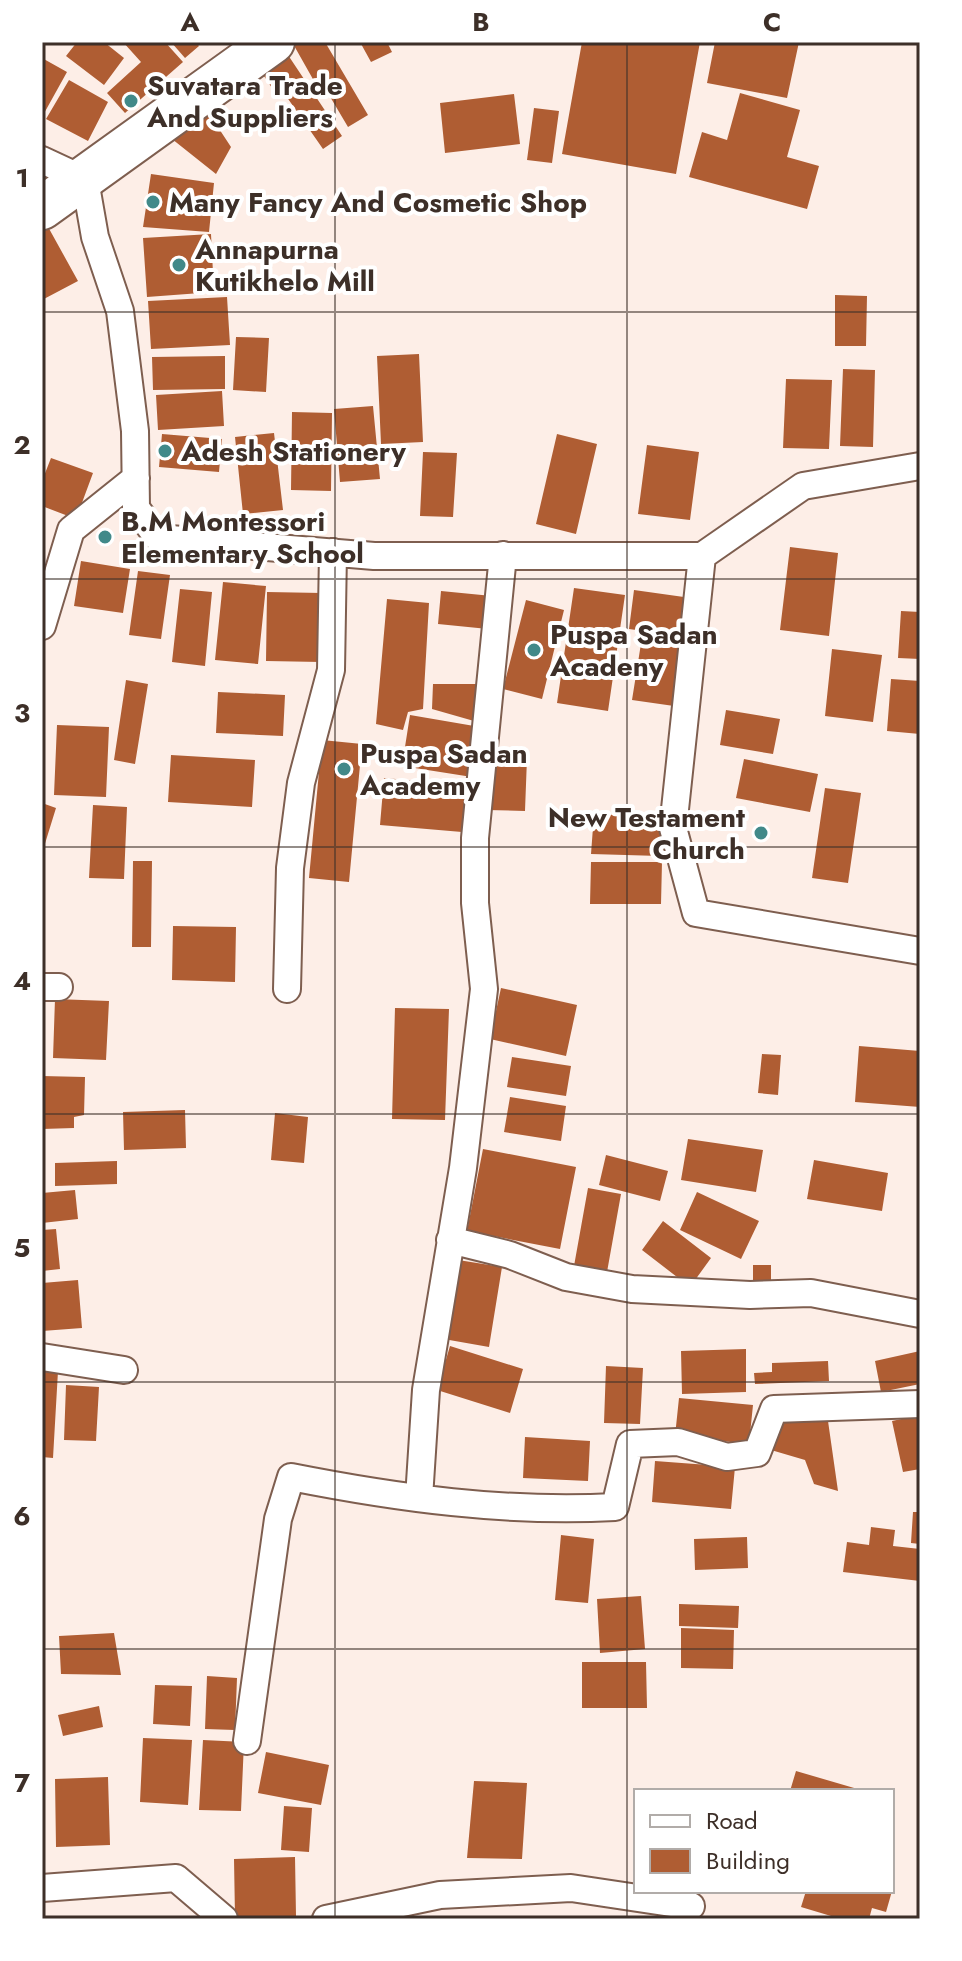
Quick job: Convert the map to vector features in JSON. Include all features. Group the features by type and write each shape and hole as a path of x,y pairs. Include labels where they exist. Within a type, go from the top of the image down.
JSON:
{"main road":[{"path":"42,208 273,42"}],"street":[{"path":"42,160 85,180 95,237 120,311 135,431 136,508 158,538 333,552 702,556 803,486 920,466"},
{"path":"42,626 71,530 136,478"},
{"path":"287,989 290,868 301,783 331,670 333,552"},
{"path":"419,1498 426,1390 463,1168 484,989 475,903 475,838 503,555"},
{"path":"702,556 673,828 696,913 920,951"},
{"path":"450,1240 510,1255 566,1277 632,1289 750,1295 811,1293 920,1314"},
{"path":"42,1357 124,1370"},
{"path":"247,1741 278,1519 291,1477 419,1498 564,1510 615,1507 630,1444 678,1442 727,1457 757,1453 774,1409 920,1404"},
{"path":"42,1888 176,1878 224,1919"},
{"path":"326,1919 440,1895 571,1888 691,1906"}],"building":[{"path":"77,42 104,42 124,58 104,85 66,56"},
{"path":"123,42 165,42 183,62 125,113 107,93 141,62"},
{"path":"171,42 196,42 199,46 185,58"},
{"path":"292,42 325,42 368,115 348,127 319,78 314,81"},
{"path":"360,42 387,42 392,52 371,62"},
{"path":"582,42 700,42 676,174 562,154"},
{"path":"715,42 799,42 787,98 707,83"},
{"path":"280,43 342,136 323,149 284,93 278,97 254,61"},
{"path":"42,58 67,72 42,117"},
{"path":"69,80 108,102 88,141 46,119"},
{"path":"740,93 800,110 787,157 819,166 807,209 689,177 702,132 727,140"},
{"path":"514,94 520,144 445,153 440,103"},
{"path":"534,108 559,111 552,163 527,160"},
{"path":"206,109 231,147 216,174 172,139"},
{"path":"151,174 214,183 209,232 143,227"},
{"path":"47,225 78,281 42,300 42,228"},
{"name":"Annapurna Kutikhelo Mill","path":"211,234 214,292 147,297 143,238"},
{"path":"835,295 867,296 866,346 835,346"},
{"path":"227,297 230,345 151,349 148,301"},
{"path":"236,337 269,338 266,392 233,390"},
{"path":"419,354 423,442 381,444 377,356"},
{"path":"225,356 225,389 153,390 152,357"},
{"path":"843,369 875,370 873,447 840,446"},
{"path":"786,379 832,380 829,449 783,448"},
{"path":"222,391 224,426 158,430 156,395"},
{"path":"373,406 380,479 340,482 334,409"},
{"path":"292,412 332,413 331,491 291,490"},
{"path":"274,433 283,510 243,514 235,437"},
{"path":"162,434 222,439 219,472 159,467"},
{"path":"557,434 597,444 576,534 536,524"},
{"path":"647,445 699,452 690,520 638,514"},
{"path":"423,452 457,453 453,517 420,516"},
{"path":"51,458 93,473 76,519 42,506 42,481"},
{"path":"790,547 838,553 829,636 780,630"},
{"path":"81,561 130,569 123,613 74,606"},
{"path":"138,571 170,575 161,639 129,635"},
{"path":"223,582 266,586 258,664 215,660"},
{"path":"574,588 625,595 608,711 557,703"},
{"path":"180,589 212,592 205,666 172,662"},
{"path":"634,590 691,598 674,706 632,700 643,631 629,629"},
{"path":"441,591 492,596 488,629 438,624"},
{"path":"267,592 322,593 321,662 266,661"},
{"path":"387,599 429,603 423,709 408,712 403,730 376,724"},
{"name":"Puspa Sadan Acadeny","path":"526,600 564,610 542,699 503,689"},
{"path":"901,611 920,612 920,659 898,658"},
{"path":"832,649 882,655 873,722 825,716"},
{"path":"891,679 920,681 920,734 887,731"},
{"path":"126,680 148,684 135,764 114,760"},
{"path":"433,684 481,684 474,721 432,709"},
{"path":"218,692 285,695 283,736 216,733"},
{"path":"726,710 780,719 773,754 720,745"},
{"path":"410,715 480,727 472,777 402,766"},
{"path":"57,725 109,727 106,797 54,795"},
{"path":"322,740 362,744 349,882 309,878"},
{"path":"171,755 255,760 252,807 168,802"},
{"path":"489,757 527,758 525,811 487,810"},
{"path":"744,759 818,774 810,812 736,798"},
{"path":"384,778 466,785 462,832 380,825"},
{"path":"825,788 861,793 848,883 812,878"},
{"path":"42,803 56,808 43,850 42,850"},
{"path":"93,805 127,807 124,879 89,878"},
{"path":"594,814 663,817 660,856 591,854"},
{"path":"133,861 152,861 151,947 132,947"},
{"path":"591,862 662,862 661,904 590,904"},
{"path":"173,926 236,927 235,982 172,980"},
{"path":"501,988 577,1005 566,1056 490,1039"},
{"path":"55,999 109,1001 106,1060 53,1058"},
{"path":"395,1008 449,1009 445,1120 392,1119"},
{"path":"859,1046 920,1051 920,1107 855,1102"},
{"path":"762,1054 781,1055 778,1095 758,1093"},
{"path":"512,1057 571,1066 566,1096 507,1087"},
{"path":"42,1076 85,1077 84,1115 74,1117 74,1128 42,1129"},
{"path":"510,1097 566,1106 561,1141 504,1132"},
{"path":"185,1110 186,1148 124,1150 123,1112"},
{"path":"275,1113 308,1117 304,1163 271,1160"},
{"path":"688,1139 763,1150 756,1192 681,1180"},
{"path":"483,1149 576,1167 560,1249 467,1231"},
{"path":"606,1155 668,1171 660,1201 599,1185"},
{"path":"814,1160 888,1173 882,1211 807,1199"},
{"path":"117,1161 117,1184 55,1186 55,1163"},
{"path":"588,1188 621,1194 607,1272 574,1266"},
{"path":"75,1190 78,1219 42,1223 42,1193"},
{"path":"697,1192 759,1221 741,1259 680,1230"},
{"path":"663,1221 711,1258 690,1287 642,1250"},
{"path":"56,1229 60,1269 42,1271 42,1230"},
{"path":"452,1259 502,1267 489,1347 438,1338"},
{"path":"753,1265 771,1265 771,1283 753,1284"},
{"path":"78,1280 82,1328 42,1331 42,1283"},
{"path":"450,1346 523,1369 510,1413 437,1390"},
{"path":"746,1349 746,1392 682,1394 681,1351"},
{"path":"920,1351 920,1384 881,1392 875,1361"},
{"path":"828,1361 829,1381 755,1384 754,1373 772,1372 772,1363"},
{"path":"606,1366 643,1368 640,1424 604,1423"},
{"path":"42,1370 58,1371 53,1458 42,1457"},
{"path":"66,1385 99,1387 96,1441 64,1440"},
{"path":"679,1398 753,1405 749,1444 675,1436"},
{"path":"920,1415 920,1469 903,1472 892,1421"},
{"path":"783,1421 828,1421 838,1491 814,1484 805,1460 771,1450"},
{"path":"525,1437 590,1441 588,1481 523,1478"},
{"path":"655,1461 735,1467 731,1509 652,1502"},
{"path":"913,1512 920,1512 920,1544 911,1543"},
{"path":"871,1527 895,1530 893,1546 920,1549 920,1581 843,1572 847,1542 869,1545"},
{"path":"561,1535 594,1539 588,1603 555,1600"},
{"path":"747,1537 748,1568 695,1570 694,1539"},
{"path":"641,1596 645,1649 600,1653 597,1599"},
{"path":"679,1604 739,1606 738,1628 679,1626"},
{"path":"681,1628 734,1630 733,1669 681,1668"},
{"path":"114,1633 121,1675 61,1674 59,1636"},
{"path":"582,1662 646,1662 647,1708 582,1708"},
{"path":"207,1676 237,1678 235,1730 205,1729"},
{"path":"155,1685 192,1686 190,1726 153,1724"},
{"path":"99,1706 103,1727 63,1736 58,1715"},
{"path":"143,1738 192,1740 188,1805 140,1802"},
{"path":"203,1740 244,1742 241,1811 199,1810"},
{"path":"266,1752 329,1765 321,1805 258,1793"},
{"path":"796,1771 858,1789 791,1789"},
{"path":"108,1777 110,1845 56,1847 55,1779"},
{"path":"474,1781 527,1783 522,1859 467,1858"},
{"path":"284,1806 312,1808 309,1852 281,1850"},
{"path":"295,1857 296,1916 235,1917 234,1859"},
{"path":"805,1893 891,1893 886,1912 872,1908 869,1919 841,1919 801,1907"}],"place":[{"name":"Suvatara Trade And Suppliers","path":"131,101"},
{"name":"Many Fancy And Cosmetic Shop","path":"153,202"},
{"name":"Annapurna Kutikhelo Mill","path":"179,265"},
{"name":"Adesh Stationery","path":"165,451"},
{"name":"B.M Montessori Elementary School","path":"105,537"},
{"name":"Puspa Sadan Acadeny","path":"534,650"},
{"name":"Puspa Sadan Academy","path":"344,769"},
{"name":"New Testament Church","path":"761,833"}]}
